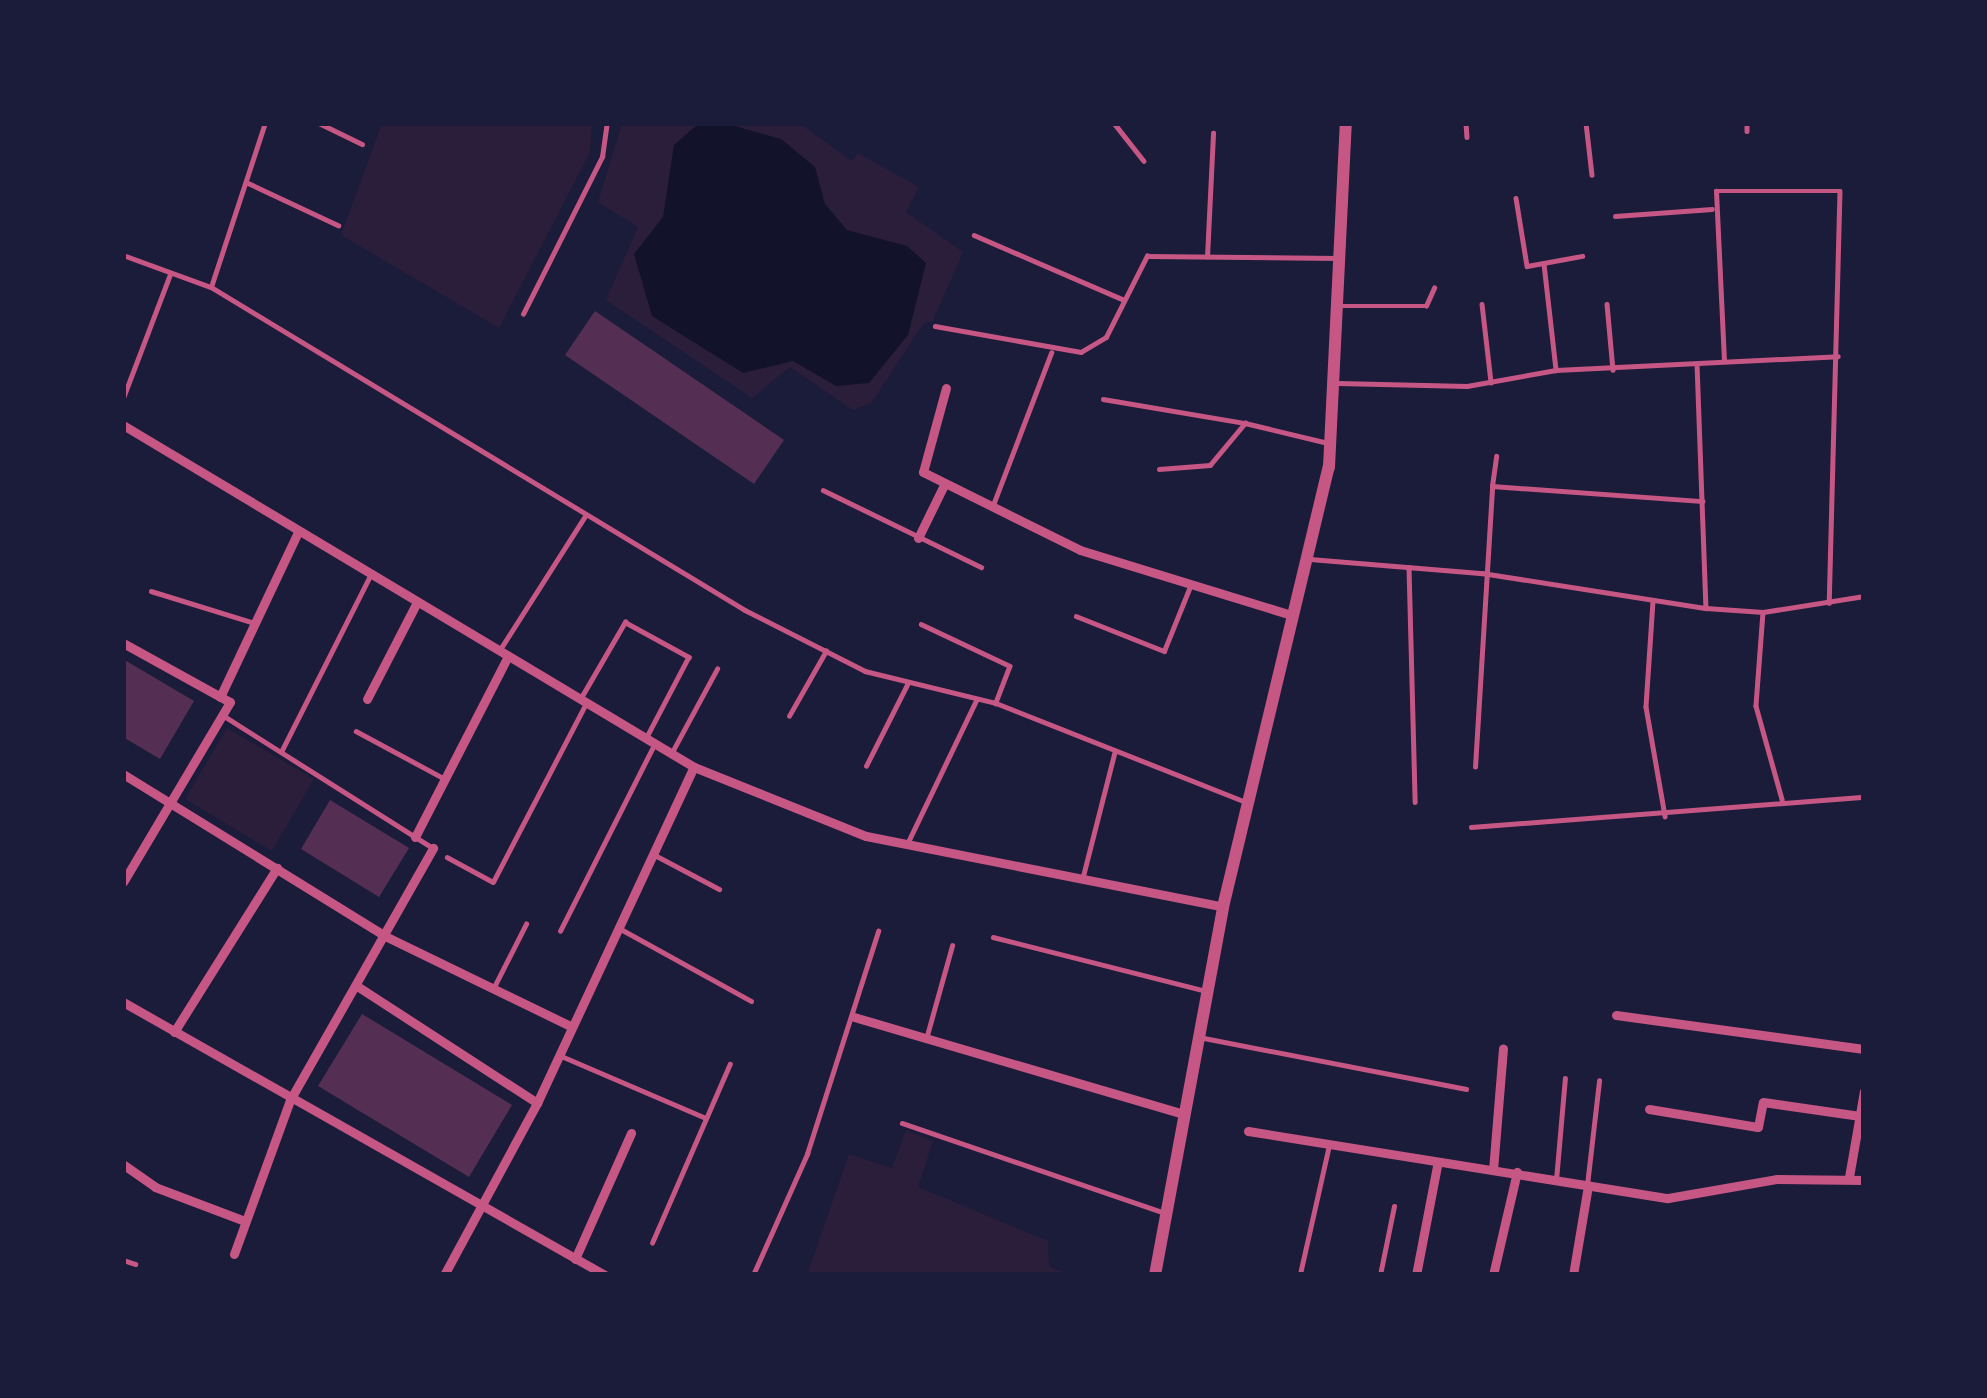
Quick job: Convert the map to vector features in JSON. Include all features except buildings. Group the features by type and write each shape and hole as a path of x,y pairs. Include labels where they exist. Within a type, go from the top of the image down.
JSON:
{"street":[{"path":"1155,1275 1222,907 1332,444 1342,306 1346,123"},
{"path":"946,388 923,472 991,511 1190,589 1291,615"},
{"path":"123,425 694,767 847,830 1222,907"},
{"path":"918,538 944,485"},
{"path":"220,697 298,532"},
{"path":"368,700 416,604"},
{"path":"123,643 230,702 123,882"},
{"path":"416,837 502,656"},
{"path":"444,1275 537,1103 694,767"},
{"path":"123,774 386,936 572,1027"},
{"path":"234,1254 290,1100 433,848"},
{"path":"174,1032 277,868"},
{"path":"357,986 537,1103"},
{"path":"123,1002 479,1210 605,1275"},
{"path":"1616,1015 1864,1049"},
{"path":"854,1017 1184,1114"},
{"path":"1493,1170 1502,1048"},
{"path":"1849,1178 1864,1091"},
{"path":"1649,1109 1758,1127 1763,1102 1860,1116"},
{"path":"1248,1131 1437,1166 1516,1172 1587,1190 1668,1198 1777,1179 1864,1180"},
{"path":"575,1259 631,1133"},
{"path":"124,1165 155,1187 245,1221"},
{"path":"1415,1275 1437,1166"},
{"path":"1493,1275 1516,1172"},
{"path":"1573,1275 1587,1190"}],"lane":[{"path":"211,287 265,123"},
{"path":"320,123 362,144"},
{"path":"523,314 602,157 607,123"},
{"path":"1114,123 1144,161"},
{"path":"1466,123 1467,137"},
{"path":"1586,123 1592,175"},
{"path":"1207,257 1213,133"},
{"path":"246,182 338,225"},
{"path":"1724,361 1712,209 1722,188 1835,189 1841,196 1829,603"},
{"path":"1516,198 1523,263 1582,256"},
{"path":"1615,216 1712,209"},
{"path":"974,236 1124,300"},
{"path":"123,255 211,287 586,514 826,651 908,683 996,703 1114,754 1247,802"},
{"path":"935,326 1052,353 1100,345 1147,256 1344,258"},
{"path":"1544,264 1556,370"},
{"path":"123,398 171,273"},
{"path":"1342,306 1426,306 1434,288"},
{"path":"1482,304 1491,382"},
{"path":"1606,304 1613,370"},
{"path":"991,511 1052,353"},
{"path":"1338,383 1491,382 1556,370 1838,356"},
{"path":"1697,364 1706,608"},
{"path":"1103,399 1332,444"},
{"path":"1159,470 1210,465 1245,424"},
{"path":"1475,767 1482,573 1496,456"},
{"path":"1492,486 1702,501"},
{"path":"824,490 980,567"},
{"path":"502,656 586,514"},
{"path":"1306,559 1482,573 1653,602 1763,612 1864,596"},
{"path":"1409,566 1415,802"},
{"path":"281,752 370,576"},
{"path":"1076,616 1164,651 1190,589"},
{"path":"151,591 256,624"},
{"path":"1653,602 1646,707 1664,816"},
{"path":"1763,612 1756,706 1783,801"},
{"path":"447,857 493,882 625,622 689,657 560,932"},
{"path":"921,623 1010,666 996,703"},
{"path":"789,716 826,651"},
{"path":"670,756 717,669"},
{"path":"866,766 908,683"},
{"path":"907,845 976,701"},
{"path":"222,715 433,848"},
{"path":"356,731 445,779"},
{"path":"1083,875 1114,754"},
{"path":"1471,827 1664,816 1783,801 1864,797"},
{"path":"653,854 719,889"},
{"path":"494,989 526,924"},
{"path":"619,928 751,1000"},
{"path":"752,1275 807,1154 878,931"},
{"path":"992,937 1206,992"},
{"path":"926,1039 952,946"},
{"path":"1198,1037 1466,1089"},
{"path":"559,1055 706,1118"},
{"path":"652,1243 730,1064"},
{"path":"1556,1180 1565,1078"},
{"path":"1587,1190 1599,1081"},
{"path":"902,1123 1165,1214"},
{"path":"1300,1274 1329,1145"},
{"path":"1380,1275 1394,1206"},
{"path":"123,1260 135,1264"}],"shaded area":[{"path":"382,123 592,123 590,152 499,328 341,235"},
{"path":"622,123 799,123 852,161 858,153 919,187 906,212 963,252 933,321 923,324 872,402 853,410 790,367 752,398 606,300 638,227 598,202"},
{"path":"724,123 781,139 815,167 825,204 847,230 907,246 926,263 908,335 869,383 836,386 793,361 743,373 652,316 634,254 663,217 674,145 697,125"},
{"path":"227,728 314,779 272,851 185,799"},
{"path":"906,1130 933,1141 918,1187 1048,1241 1049,1266 1071,1275 807,1275 849,1154 892,1168"}]}
